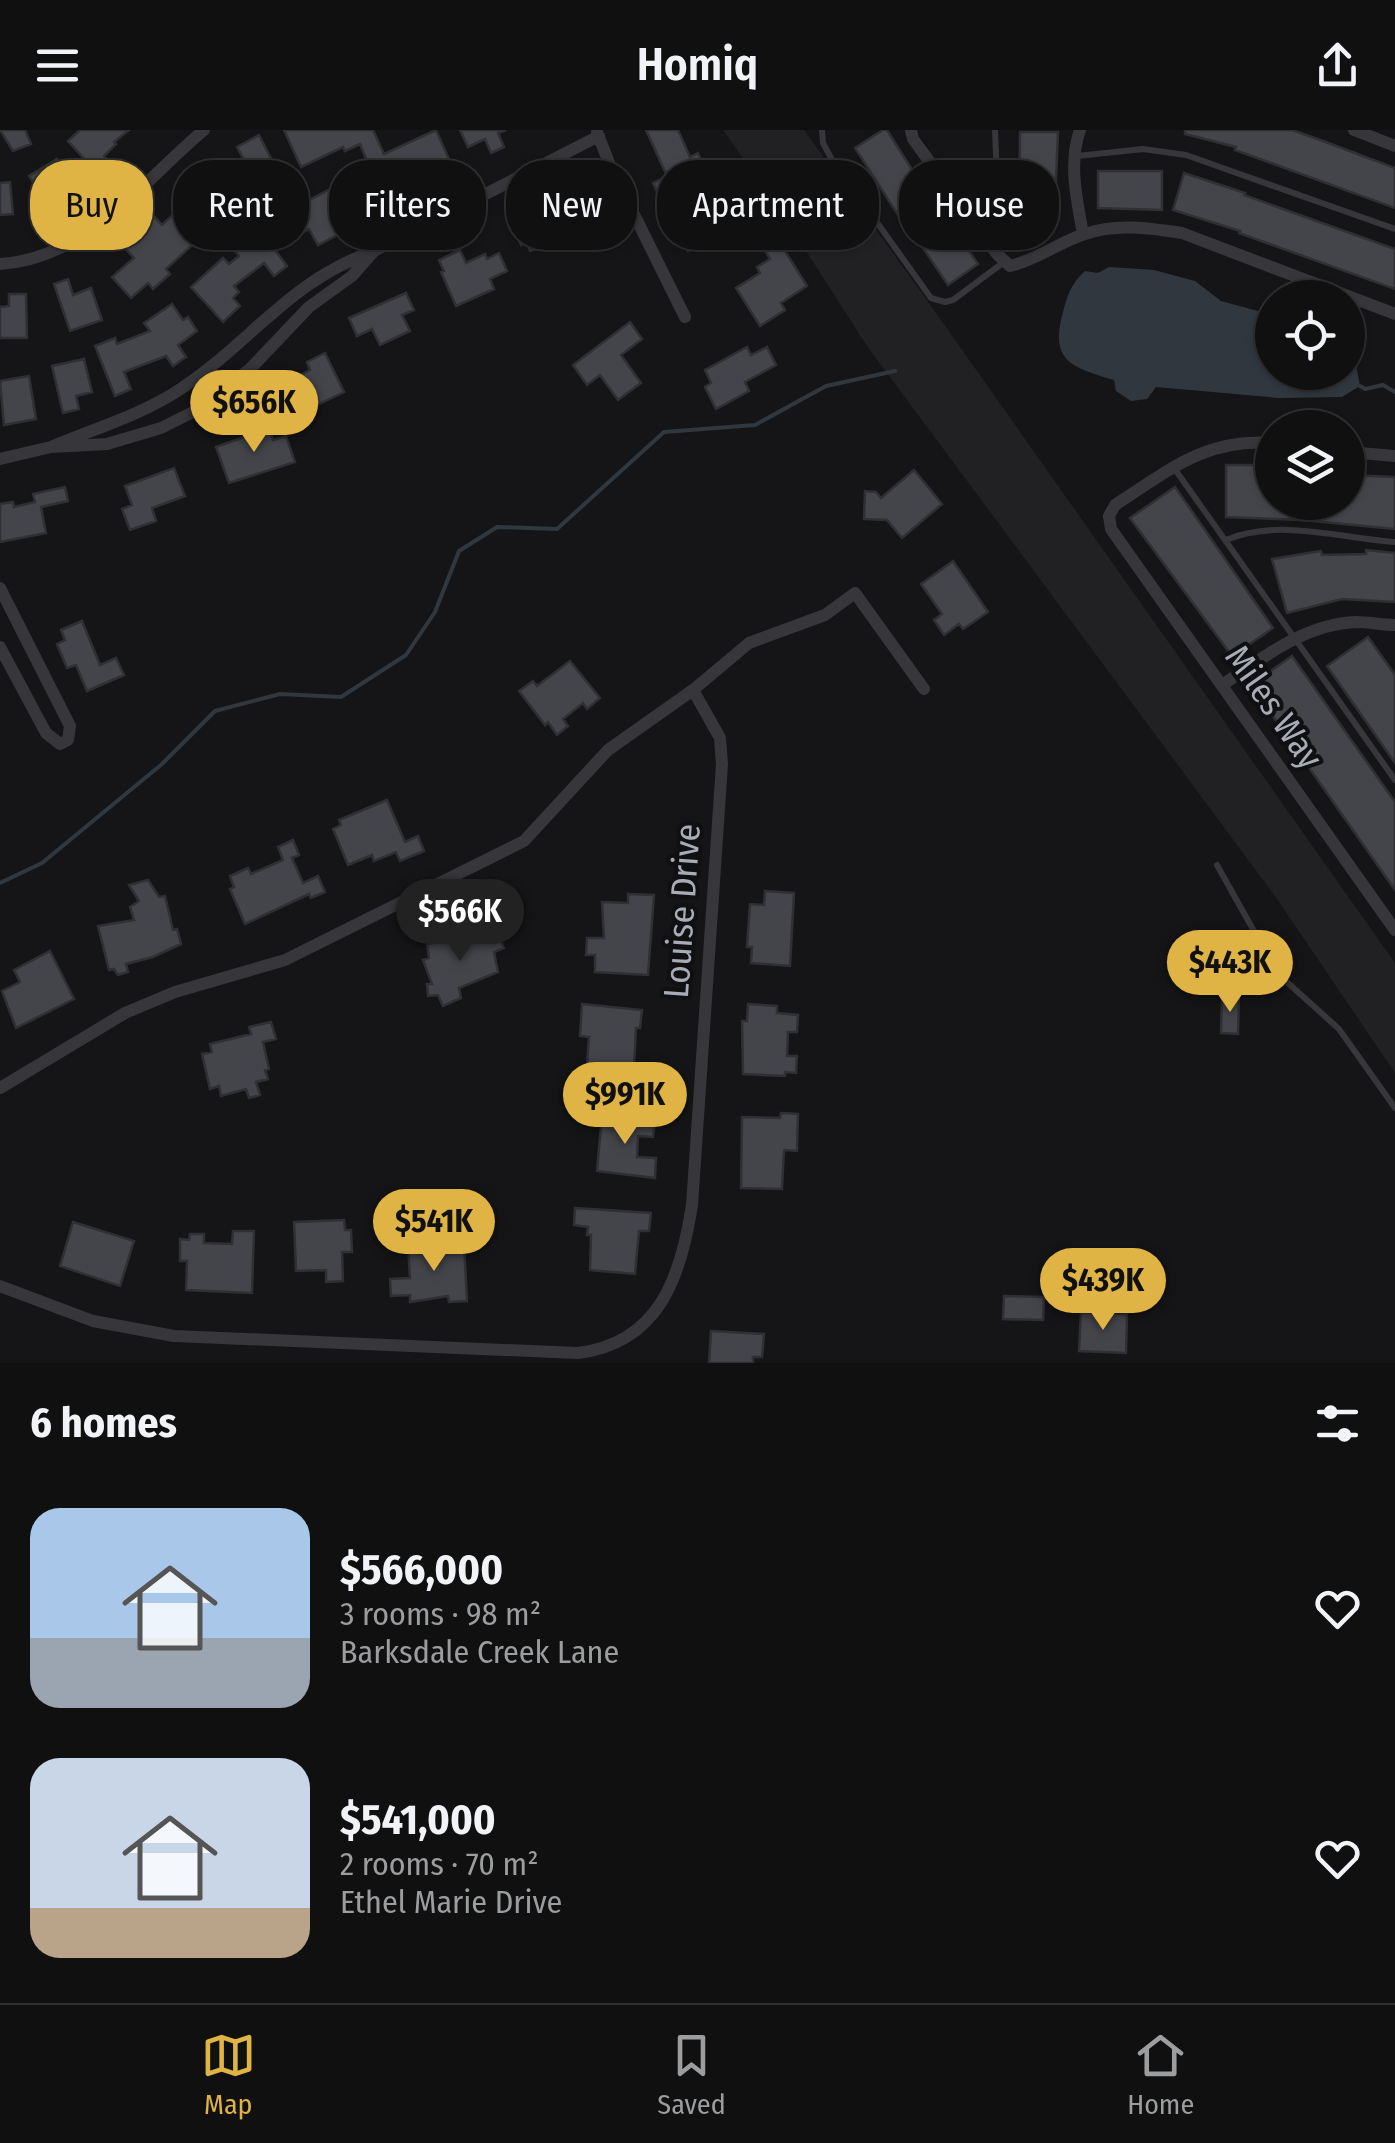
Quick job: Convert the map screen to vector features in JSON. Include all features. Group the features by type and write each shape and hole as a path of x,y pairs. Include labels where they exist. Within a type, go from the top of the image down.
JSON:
{"street":[{"path":"0,264 51,254 83,236 204,130"},
{"path":"911,130 929,160"},
{"path":"1080,130 1074,189 1083,234"},
{"path":"1354,130 1395,146"},
{"path":"0,460 51,447 177,392 228,353 282,302 340,263 374,251 598,133 611,168 685,317"},
{"path":"997,250 1008,264 1024,263 1083,234 1109,228 1146,227 1182,233 1395,314"},
{"path":"51,447 106,444 161,428 193,412 250,368 310,308 352,276 374,251"},
{"path":"1173,467 1192,455 1224,445 1255,444"},
{"path":"1365,453 1395,456"},
{"name":"Miles Way","path":"1173,467 1115,506 1108,516 1111,529 1395,930"},
{"path":"0,588 70,726 68,740 60,744 46,733 0,647"},
{"path":"0,1088 125,1014 175,992 285,960 524,841 608,750 693,690 749,643 824,615 854,593 924,689"},
{"path":"1222,685 1296,638 1327,626 1356,622 1392,629"},
{"name":"Louise Drive","path":"606,1356 634,1334 669,1289 681,1266 692,1205 722,764 720,738 693,690"},
{"path":"0,1286 93,1321 174,1336 606,1356"}],"lane":[{"path":"822,130 823,143 831,158 931,298 953,300 1008,264"},
{"path":"994,130 996,160"},
{"path":"1075,156 1143,149 1186,156 1395,229"},
{"path":"1173,467 1395,780"},
{"path":"1226,540 1258,530 1282,529 1395,542"},
{"path":"1217,865 1278,974 1339,1029 1395,1108"}],"shaded area":[{"path":"723,130 804,130 826,160 744,160"},
{"path":"879,234 924,296 1395,963 1395,1073 1275,896 867,346 805,250 879,250"},
{"path":"1109,267 1154,270 1195,281 1221,301 1255,310 1255,390 1353,390 1342,397 1279,398 1156,387 1147,399 1131,401 1116,391 1114,380 1068,360 1059,342 1063,312 1073,285 1085,271 1098,273"}],"building":[{"path":"0,130 25,130 31,144 13,151"},
{"path":"80,130 129,130 104,156 108,160 85,160 68,141"},
{"path":"284,130 373,130 384,154 436,130 449,160 366,160 360,144 345,151 343,147 309,163 309,160 298,160"},
{"path":"460,130 506,130 498,133 504,147 491,153 485,139 468,147"},
{"path":"646,130 678,130 690,157 698,153 701,160 660,160"},
{"path":"887,130 906,160 899,160 899,214 879,185 879,160 863,160 855,148"},
{"path":"1185,130 1292,130 1323,141 1395,168 1395,208 1235,150 1236,147 1185,134"},
{"path":"1020,132 1058,132 1057,160 1020,160"},
{"path":"259,135 272,160 239,160 243,158 237,147"},
{"path":"1098,171 1162,171 1162,210 1098,208"},
{"path":"1184,173 1395,249 1395,289 1173,210"},
{"path":"10,182 13,214 0,215 0,183"},
{"path":"329,190 329,239 318,245 309,229 309,200"},
{"path":"153,215 162,225 173,215 173,250 187,250 166,269 170,274 153,289 148,283 131,298 112,277 134,258 127,250 153,250"},
{"path":"234,250 275,250 287,266 274,276 264,263 234,286 239,292 233,298 240,306 223,322 191,287 223,258 229,264 239,256"},
{"path":"460,250 466,263 485,254 487,259 499,253 507,271 490,279 494,289 456,306 439,260"},
{"path":"765,250 784,250 807,286 781,303 785,310 760,326 736,288 760,273 757,267 770,259"},
{"path":"924,250 968,250 978,264 948,285"},
{"path":"68,279 73,295 91,288 102,320 70,331 54,284"},
{"path":"406,293 414,310 402,315 410,331 380,345 372,329 357,336 349,318"},
{"path":"9,294 26,294 27,338 0,338 0,307 9,306"},
{"path":"172,304 197,331 178,345 186,357 173,366 166,356 124,372 131,389 115,396 95,346 115,338 117,344 150,331 144,323"},
{"path":"630,322 642,339 621,355 641,383 618,400 600,375 587,385 573,365"},
{"path":"747,347 751,355 767,347 776,365 745,382 749,391 716,409 705,387 711,383 705,370"},
{"path":"325,353 344,392 311,408 296,377 310,370 307,362"},
{"path":"84,359 92,392 76,396 79,409 63,413 52,366"},
{"path":"29,376 36,419 4,425 0,381"},
{"path":"269,428 273,440 286,436 295,462 229,483 216,447"},
{"path":"1226,465 1255,465 1255,518 1226,517"},
{"path":"174,468 185,496 152,508 156,521 130,530 122,509 132,505 125,486"},
{"path":"914,470 942,504 902,538 887,520 864,519 865,491 876,492 881,498"},
{"path":"1365,476 1395,477 1395,529 1302,520 1365,520"},
{"path":"65,487 68,501 41,507 46,533 0,542 0,504 13,502 14,507 35,502 33,494"},
{"path":"1175,487 1273,628 1232,656 1130,518"},
{"path":"1366,550 1395,553 1395,602 1342,599 1287,613 1272,559 1321,551 1322,555 1366,554"},
{"path":"953,561 988,612 963,629 959,624 944,635 934,620 942,614 921,584"},
{"path":"82,621 100,665 116,658 124,675 87,691 76,665 67,668 57,644 65,640 61,630"},
{"path":"1368,637 1395,675 1395,763 1327,666"},
{"path":"1292,656 1395,802 1395,890 1251,685"},
{"path":"570,661 600,698 587,709 583,703 563,719 568,726 557,735 519,691 533,681 537,686"},
{"path":"387,800 405,842 418,836 424,851 400,861 396,852 374,861 372,855 348,865 333,829 341,825 339,820"},
{"path":"293,840 299,855 292,858 303,883 318,876 325,892 311,898 309,894 245,924 230,889 234,887 230,876 248,868 251,874 283,860 278,847"},
{"path":"148,880 159,897 165,896 173,930 177,929 181,944 126,964 128,972 118,975 114,969 109,970 98,926 134,920 130,907 139,901 129,885"},
{"path":"765,891 794,893 790,966 751,963 752,947 747,947 750,904 764,905"},
{"path":"628,894 654,895 648,975 595,972 595,955 586,955 587,938 604,938 602,902 628,903"},
{"path":"497,932 504,948 494,952 498,972 459,988 461,998 443,1006 438,995 428,996 427,984 432,984 423,960 429,958 427,944"},
{"path":"50,951 74,999 16,1028 2,991 20,982 14,970"},
{"path":"1222,996 1239,997 1238,1034 1221,1033"},
{"path":"582,1004 642,1010 640,1028 636,1028 633,1084 604,1082 604,1077 594,1077 595,1066 587,1066 589,1037 580,1036"},
{"path":"748,1004 777,1006 777,1013 798,1015 797,1032 788,1032 787,1056 797,1056 796,1073 743,1074 742,1021 747,1021"},
{"path":"271,1022 276,1039 263,1042 269,1069 265,1070 268,1079 256,1082 260,1095 249,1098 246,1089 221,1096 219,1086 210,1089 202,1054 212,1052 210,1044 251,1034 249,1027"},
{"path":"781,1113 798,1114 797,1151 784,1150 782,1189 741,1188 742,1117 780,1118"},
{"path":"602,1115 655,1122 653,1137 638,1136 637,1157 656,1158 655,1178 597,1171"},
{"path":"575,1208 651,1213 649,1231 639,1231 635,1274 590,1270 591,1235 587,1235 588,1227 574,1225"},
{"path":"344,1220 345,1230 351,1230 352,1252 342,1252 343,1281 326,1282 326,1270 296,1271 294,1222"},
{"path":"73,1222 134,1241 120,1286 60,1266"},
{"path":"233,1231 254,1231 252,1293 186,1290 187,1261 180,1261 180,1239 204,1234 204,1243 232,1244"},
{"path":"408,1245 464,1245 467,1301 449,1302 448,1296 410,1302 410,1295 391,1296 390,1279 410,1278"},
{"path":"1004,1296 1044,1297 1043,1320 1003,1319"},
{"path":"1081,1312 1127,1314 1126,1353 1079,1351"},
{"path":"711,1331 764,1334 762,1357 753,1357 753,1363 709,1363"}],"waterway":[{"path":"0,883 42,863 162,764 215,711 280,694 341,697 406,655 435,612 459,551 497,527 557,529 664,432 755,425 826,386 895,371"},
{"path":"1365,389 1383,385 1395,392"}]}
